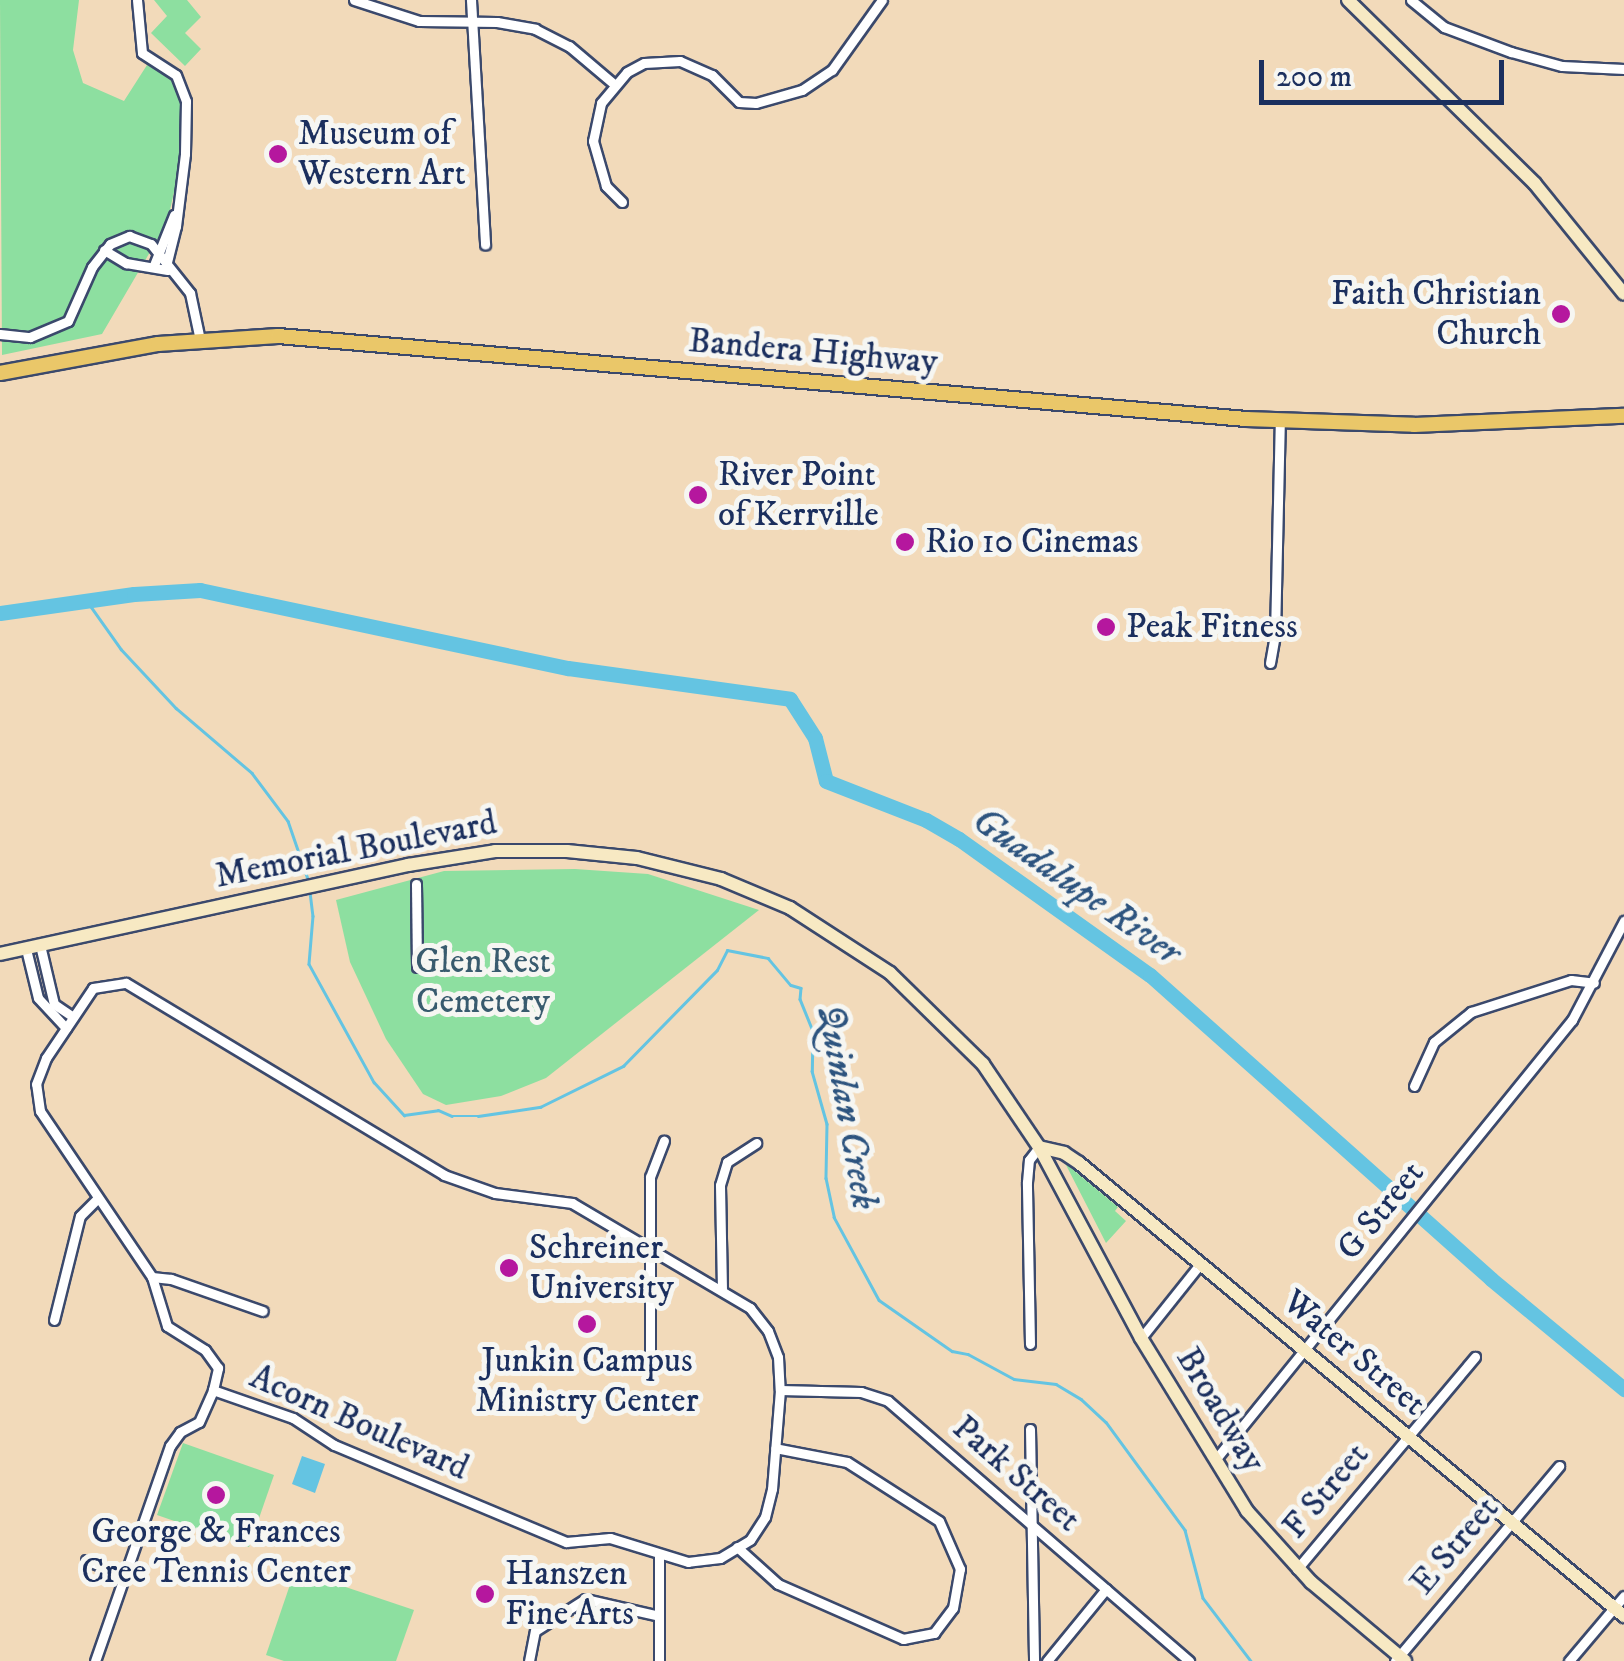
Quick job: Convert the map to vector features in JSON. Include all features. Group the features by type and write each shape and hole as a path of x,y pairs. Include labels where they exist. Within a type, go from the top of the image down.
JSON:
{"main road":[{"path":"1348,0 1536,184 1624,294"},
{"name":"Bandera Highway","path":"0,373 200,340 320,338 1280,420 1414,426 1624,416"},
{"name":"Memorial Boulevard","path":"0,954 465,854 542,850 637,858 749,890 835,934 923,1002 983,1064 1039,1147"},
{"name":"Water Street","path":"1039,1147 1064,1153 1079,1163 1619,1612"},
{"name":"Broadway","path":"1039,1147 1141,1338 1247,1511 1297,1569 1400,1659"}],"street":[{"path":"137,0 142,53 176,75 184,90 185,154 168,268"},
{"path":"354,0 419,20 515,24 553,37 614,84"},
{"path":"471,0 486,245"},
{"path":"622,202 606,186 593,141 598,112 614,84 644,63 662,60 698,66 746,104 802,90 844,58 882,0"},
{"path":"1411,0 1444,28 1511,52 1566,66 1624,69"},
{"path":"154,266 157,250 176,213"},
{"path":"0,334 30,337 68,321 82,281 104,250 129,236 144,239 157,250 196,304 200,340"},
{"path":"104,250 126,263 168,268"},
{"path":"1270,664 1276,635 1280,420"},
{"path":"416,884 417,967"},
{"name":"G Street","path":"1215,1460 1572,1020 1624,921"},
{"path":"33,947 54,1004 73,1018"},
{"path":"33,947 38,998 66,1028"},
{"path":"1414,1086 1434,1042 1471,1012 1572,980 1594,983"},
{"name":"Acorn Boulevard","path":"126,982 444,1175 495,1193 572,1203 750,1308 768,1331 778,1357 780,1390 776,1448 764,1518 750,1540 720,1558 688,1562 610,1538 566,1542 334,1445 293,1418 214,1390 218,1368 205,1350 167,1326 152,1277 40,1111 36,1084 46,1058 73,1018 93,988 126,982"},
{"path":"650,1351 650,1177 664,1141"},
{"path":"722,1290 720,1185 728,1162 756,1143"},
{"path":"1030,1344 1027,1182 1030,1160 1039,1147"},
{"path":"54,1320 80,1216 97,1198"},
{"path":"1141,1338 1200,1264"},
{"path":"152,1277 263,1311"},
{"name":"F Street","path":"1297,1569 1474,1357"},
{"path":"95,1661 170,1446 180,1432 199,1422 214,1390"},
{"name":"Park Street","path":"780,1390 882,1397 1190,1661"},
{"path":"1030,1428 1034,1661"},
{"path":"738,1548 778,1584 902,1640 934,1633 953,1608 960,1569 940,1521 847,1462 776,1448"},
{"name":"E Street","path":"1400,1659 1559,1466"},
{"path":"658,1661 659,1554"},
{"path":"86,1560 125,1576"},
{"path":"1048,1661 1106,1590"},
{"path":"1569,1661 1619,1612 1624,1596"},
{"path":"528,1661 535,1632 585,1599 659,1616"}],"green space":[{"path":"0,0 79,0 73,50 83,83 124,101 147,65 176,80 183,100 182,157 167,223 102,334 2,355"},
{"path":"154,0 187,0 201,17 185,33 201,49 185,66 151,33 167,16"},
{"name":"Glen Rest Cemetery","path":"575,869 648,874 759,910 546,1078 501,1096 446,1105 423,1094 386,1039 350,962 336,900 444,871"},
{"path":"1065,1163 1118,1207 1115,1211 1126,1221 1106,1243"},
{"name":"George & Frances Cree Tennis Center","path":"183,1443 274,1475 249,1547 157,1515"},
{"path":"295,1570 414,1610 396,1661 284,1661 266,1655"}],"water":[{"path":"302,1456 325,1464 315,1493 292,1484"}],"waterway":[{"name":"Guadalupe River","path":"0,613 134,594 200,590 568,668 790,699 815,738 826,781 926,820 959,839 1150,975 1491,1279 1624,1389"},
{"name":"Quinlan Creek","path":"87,601 121,649 176,708 252,773 288,821 308,879"},
{"name":"Quinlan Creek","path":"310,892 313,916 309,964 374,1082 404,1115 438,1110 452,1116 478,1116 540,1107 623,1066 717,970 727,950 768,958 791,985 801,988 800,999 813,1032 812,1071 827,1124 826,1178 834,1217 879,1300 952,1351 968,1354 1014,1379 1056,1384 1081,1399 1106,1422 1185,1530 1203,1598 1251,1661"}],"place":[{"name":"Museum of Western Art","path":"278,154"},
{"name":"Faith Christian Church","path":"1561,314"},
{"name":"River Point of Kerrville","path":"698,495"},
{"name":"Rio 10 Cinemas","path":"905,542"},
{"name":"Peak Fitness","path":"1106,627"},
{"name":"Schreiner University","path":"509,1268"},
{"name":"Junkin Campus Ministry Center","path":"587,1324"},
{"name":"George & Frances Cree Tennis Center","path":"216,1495"},
{"name":"Hanszen Fine Arts","path":"485,1594"}]}
